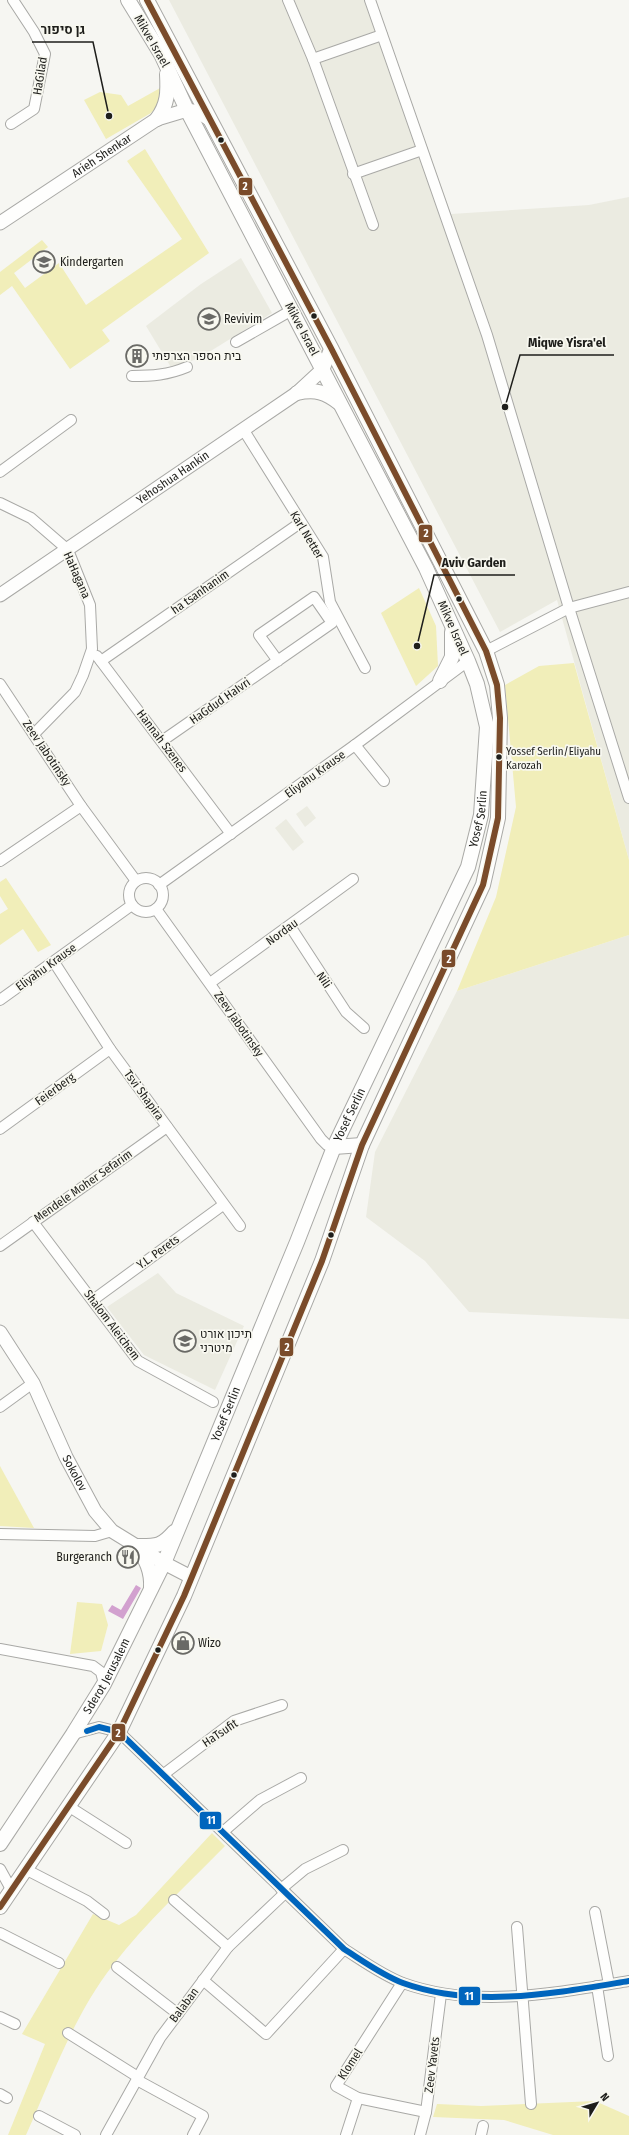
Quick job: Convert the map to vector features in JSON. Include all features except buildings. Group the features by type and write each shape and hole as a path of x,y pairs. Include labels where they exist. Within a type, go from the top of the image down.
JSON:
{"main road":[{"name":"Mikve Israel","path":"128,0 166,65 187,110 426,568 468,661"},
{"name":"Mikve Israel","path":"147,0 331,348 486,651"},
{"path":"156,119 166,104 168,97 166,65"},
{"path":"297,393 311,390 320,391 327,394 341,405"},
{"path":"440,681 452,657 452,624"},
{"path":"468,661 486,651"},
{"name":"Yosef Serlin","path":"191,1577 322,1261 362,1145 483,885 498,818 500,718 497,685 486,651"},
{"name":"Yosef Serlin","path":"164,1563 334,1147 468,866 480,815 487,727 477,684 468,661"},
{"path":"334,1147 362,1145"},
{"path":"137,1546 154,1546 165,1543 180,1526"},
{"path":"137,1546 145,1559 152,1576 150,1590"},
{"name":"Sderot Jerusalem","path":"0,1844 73,1734 104,1684 164,1563"},
{"path":"0,1907 119,1732 184,1596 191,1577"}],"street":[{"name":"HaGilad","path":"11,124 34,109 45,54 34,32 13,0"},
{"path":"288,0 313,59 353,174 373,225"},
{"path":"370,0 487,335 569,608 626,780 629,798"},
{"path":"313,59 382,35"},
{"path":"187,110 198,112 209,119"},
{"name":"Arieh Shenkar","path":"0,222 156,119 187,110"},
{"path":"353,174 422,150"},
{"path":"236,342 292,310"},
{"name":"Yehoshua Hankin","path":"0,595 297,393 323,369 331,348"},
{"path":"132,376 170,374 187,367"},
{"path":"0,472 71,420"},
{"name":"Karl Netter","path":"243,429 323,557 330,602 365,668"},
{"name":"HaHagana","path":"0,503 31,518 68,550 90,605 92,649 83,676 75,692 34,734"},
{"name":"ha tsanhanim","path":"101,661 300,522"},
{"path":"486,651 569,608 629,592"},
{"name":"HaGdud HaIvri","path":"162,741 278,662 332,624 314,597 259,635 278,662"},
{"name":"Hannah Szenes","path":"92,649 232,834"},
{"name":"Eliyahu Krause","path":"159,885 355,745 468,661"},
{"name":"Zeev Jabotinsky","path":"0,684 82,806 136,881"},
{"path":"355,745 384,781"},
{"path":"0,861 82,806"},
{"path":"146,878 151,879 159,885 163,895 162,900 156,909 146,912 136,909 132,905 129,900 129,890 136,881 146,878"},
{"name":"Nordau","path":"210,983 354,879"},
{"name":"Eliyahu Krause","path":"0,1000 132,905"},
{"name":"Zeev Jabotinsky","path":"156,909 321,1139 327,1145 334,1147"},
{"name":"Nili","path":"290,926 346,1012 364,1028"},
{"name":"Tsvi Shapira","path":"54,962 110,1049 223,1205 240,1226"},
{"name":"Feierberg","path":"0,1129 110,1049"},
{"name":"Mendele Moher Sefarim","path":"0,1246 167,1127"},
{"name":"Zeev Jabotinsky","path":"321,1139 325,1153 325,1170"},
{"name":"Y.L. Perets","path":"93,1300 223,1205"},
{"name":"Shalom Aleichem","path":"33,1222 138,1362 213,1402"},
{"name":"Sokolov","path":"0,1332 33,1383 69,1464 95,1510 112,1531 164,1563 191,1577"},
{"path":"0,1407 33,1383"},
{"path":"0,1534 94,1536 112,1531"},
{"path":"0,1649 93,1666 101,1672 104,1684"},
{"name":"HaTsufit","path":"164,1774 234,1721 282,1705"},
{"path":"73,1734 99,1727 119,1732 344,1949 377,1970 402,1983 441,1994 481,1997 523,1995 629,1981"},
{"path":"224,1832 260,1800 301,1778"},
{"path":"68,1806 126,1843"},
{"name":"Balaban","path":"106,2135 160,2038 228,1947 305,1869 343,1850"},
{"path":"0,1868 11,1889"},
{"path":"25,1869 87,1901 104,1914"},
{"path":"174,1900 228,1947"},
{"path":"595,1912 609,1984"},
{"path":"517,1927 531,2104"},
{"path":"0,1933 58,1963"},
{"path":"204,1980 266,2034 344,1949"},
{"path":"117,1967 178,2014"},
{"name":"Klomel","path":"402,1983 336,2086 358,2098 426,2112"},
{"path":"597,1986 608,2056"},
{"name":"Zeev Yavets","path":"420,2135 426,2112 441,1994"},
{"path":"0,2017 15,2024"},
{"path":"68,2033 137,2078 204,2116 193,2135"},
{"path":"346,2135 358,2098"},
{"path":"39,2116 75,2135"}],"shaded area":[{"path":"169,0 375,0 451,214 589,205 629,197 629,860 557,600 500,632"},
{"path":"162,87 159,104 151,113 106,139 84,100 100,92 121,95 128,106"},
{"path":"145,149 209,253 102,330 110,341 70,369 12,286 0,295 0,272 42,240 48,247 14,273 25,288 59,263 86,305 182,239 127,161"},
{"name":"Kindergarten","path":"45,252 54,263 43,271 35,261"},
{"name":"Revivim","path":"241,258 272,313 201,357 172,369 146,326 201,284"},
{"path":"419,588 436,626 438,666 416,686 381,613"},
{"path":"574,663 629,860 629,935 457,991 496,897 516,807 505,685 539,666"},
{"path":"307,806 316,818 305,827 296,814"},
{"path":"286,819 304,842 293,851 275,828"},
{"path":"6,878 51,945 38,952 23,929 0,945 0,914 8,909 0,896 0,882"},
{"path":"629,935 629,1319 469,1312 425,1261 366,1217 375,1152 457,991"},
{"name":"תיכון אורט מיטרני","path":"158,1273 176,1293 244,1326 215,1390 144,1355 107,1307"},
{"path":"0,1466 34,1528 0,1526"},
{"path":"136,1585 141,1588 123,1619 108,1611 112,1605 121,1610"},
{"path":"77,1602 102,1604 108,1625 101,1651 70,1654"},
{"path":"212,1833 225,1846 153,1919 113,1965 99,1984 75,2025 26,2135 8,2135 45,2044 22,2034 93,1914 119,1925 136,1915"},
{"path":"595,2101 629,2116 629,2135 553,2135 504,2120 433,2117 437,2104 481,2106"}],"transit line":[{"name":"2","path":"0,1907 119,1732 184,1596 322,1261 362,1145 483,885 498,818 500,718 497,685 486,651 331,348 147,0"},
{"name":"11","path":"87,1731 99,1727 119,1732 344,1949 395,1980 430,1991 486,1997 544,1994 629,1981"}],"place":[{"name":"גן סיפור","path":"109,116"},
{"name":"Kindergarten","path":"44,262"},
{"name":"Revivim","path":"209,319"},
{"name":"בית הספר הצרפתי","path":"137,356"},
{"name":"Miqwe Yisra'el","path":"505,407"},
{"name":"Aviv Garden","path":"417,646"},
{"name":"Yossef Serlin/Eliyahu Karozah","path":"499,757"},
{"name":"תיכון אורט מיטרני","path":"185,1341"},
{"name":"Burgeranch","path":"128,1557"},
{"name":"Wizo","path":"183,1643"}]}
